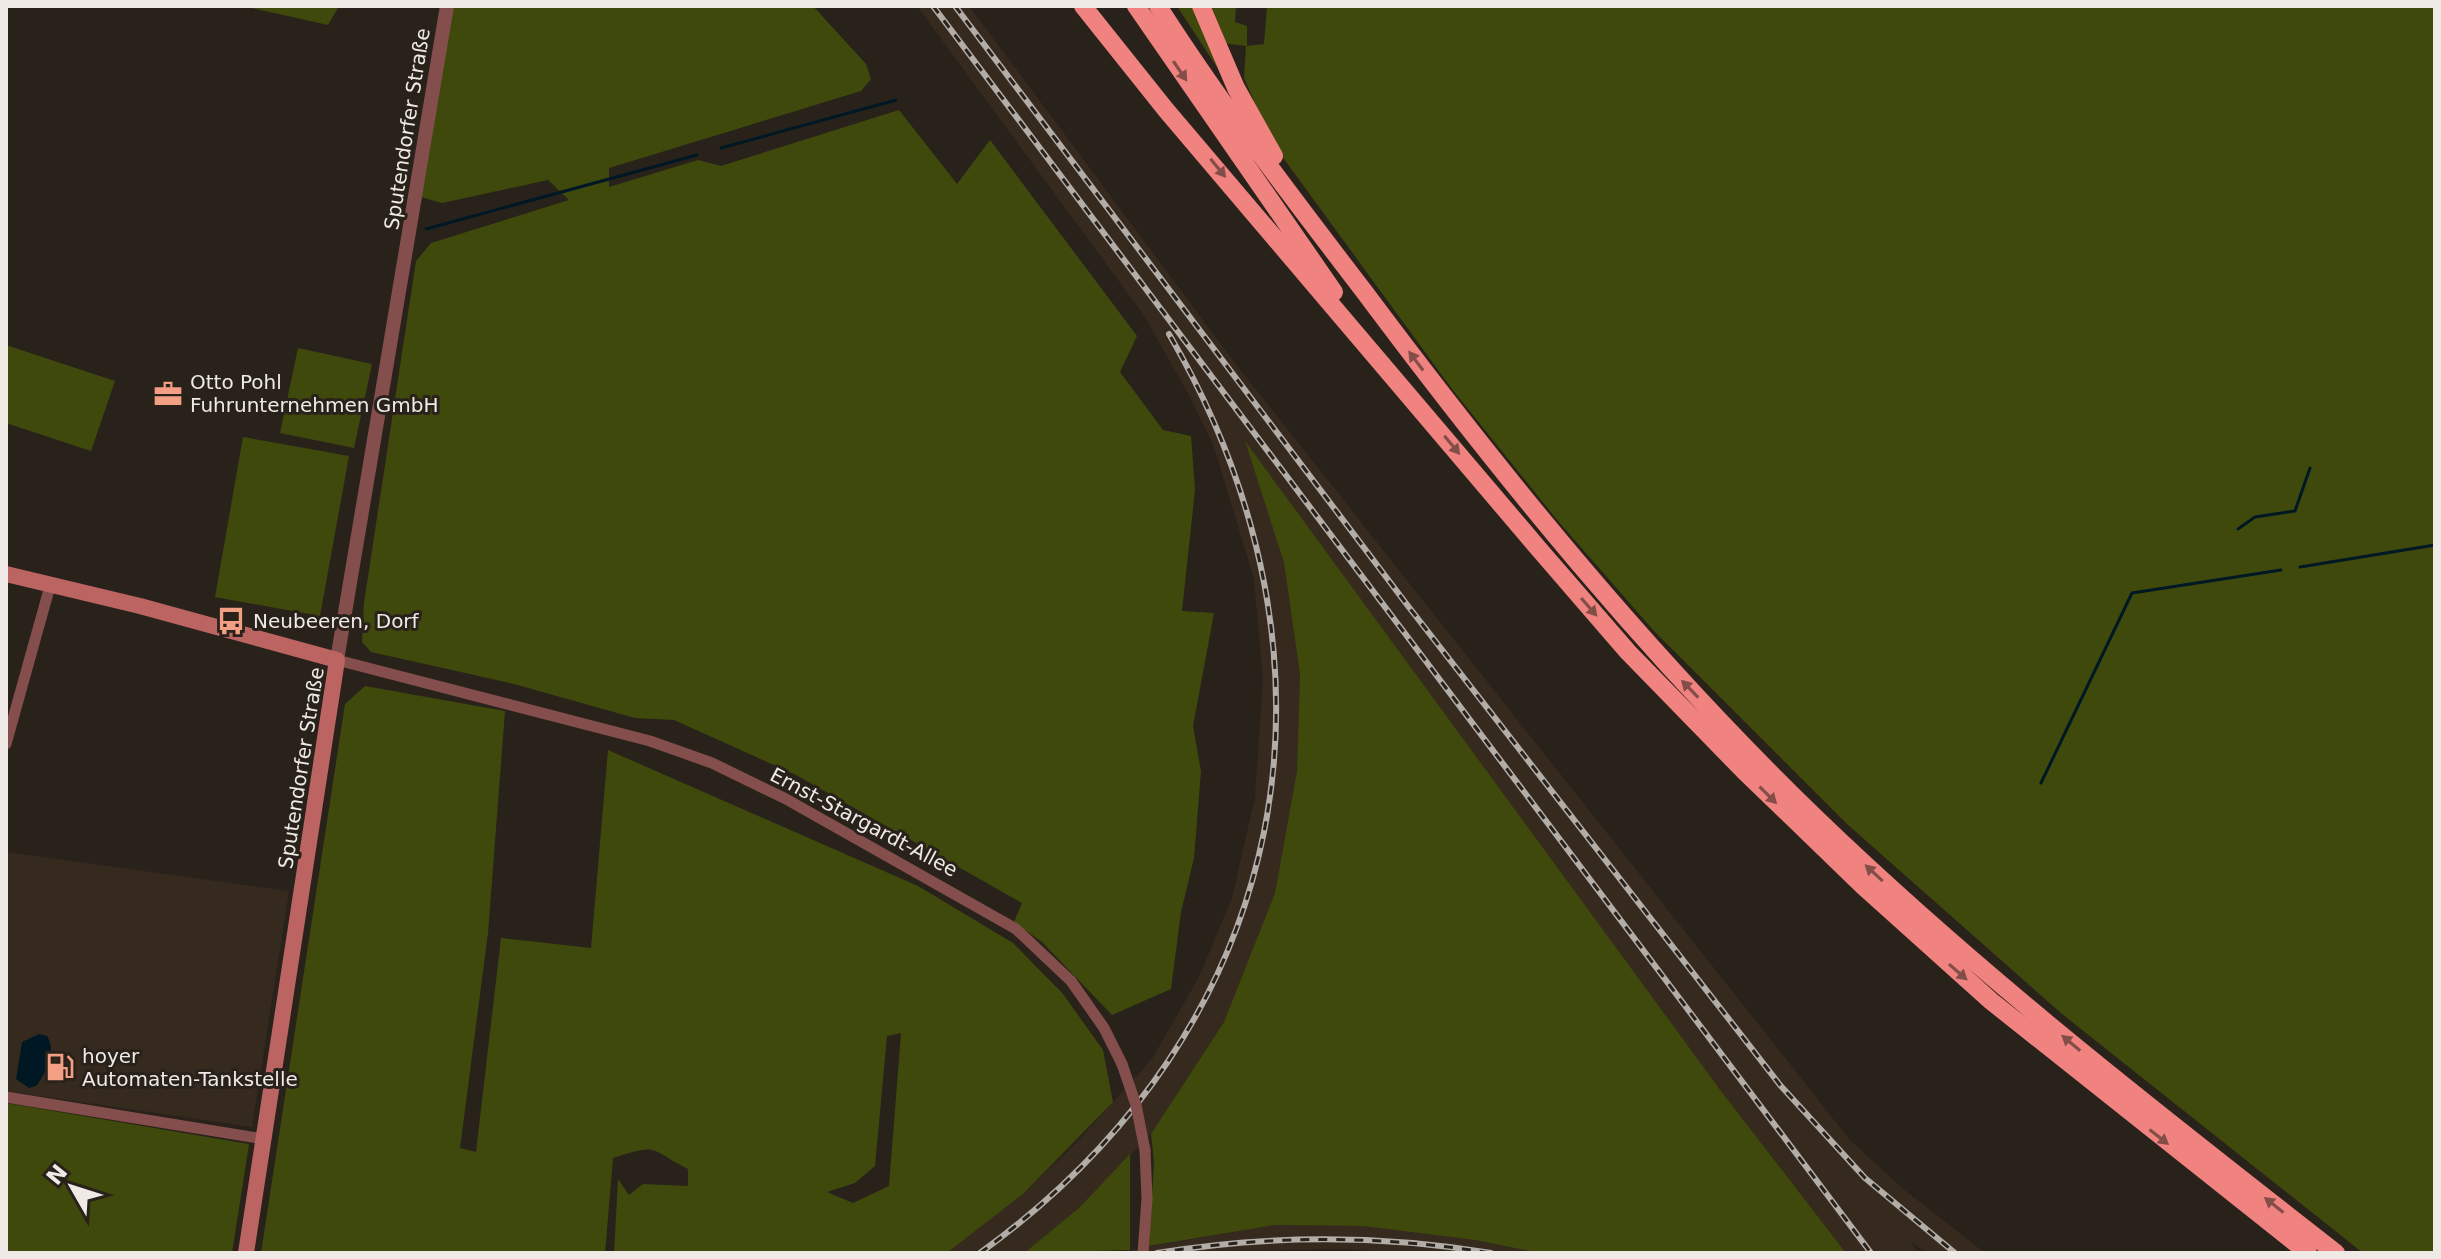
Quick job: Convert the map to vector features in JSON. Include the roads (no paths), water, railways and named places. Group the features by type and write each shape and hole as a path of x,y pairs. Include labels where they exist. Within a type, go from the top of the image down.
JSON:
{"highway":[{"path":"1136,6 1285,226 1402,385"},
{"path":"1158,6 1231,115 1463,423 1641,639 1757,759 1876,875 1992,978 2122,1086 2336,1253"},
{"path":"1201,6 1236,88 1308,218"},
{"path":"1083,7 1319,292 1402,385 1628,652 1813,839 1991,1001 2308,1253"}],"main road":[{"path":"6,574 140,606 337,660"},
{"name":"Sputendorfer Straße","path":"246,1253 337,660"}],"street":[{"name":"Sputendorfer Straße","path":"337,660 447,6"},
{"path":"6,744 50,586"},
{"name":"Ernst-Stargardt-Allee","path":"337,660 650,741 712,763 775,793 953,891 1024,935 1059,967 1083,996 1122,1064 1136,1105 1145,1150 1143,1253"},
{"path":"6,1097 264,1139"}],"water":[{"path":"39,1034 47,1036 51,1055 40,1081 29,1088 16,1079 22,1042"}],"waterway":[{"path":"721,148 896,100"},
{"path":"426,229 697,155"},
{"path":"2238,529 2255,517 2295,511 2310,468"},
{"path":"2300,567 2435,545"},
{"path":"2041,783 2132,593 2281,570"}],"railway":[{"path":"933,6 1871,1253"},
{"path":"955,6 1408,606 1780,1085 1865,1178 1955,1253"},
{"path":"980,1253 1086,1162 1169,1060 1228,950 1264,832 1276,710 1264,585 1229,459 1169,334"},
{"path":"1157,1253 1282,1240 1366,1240 1491,1253"}],"place":[{"name":"Otto Pohl Fuhrunternehmen GmbH","path":"168,394"},
{"name":"Neubeeren, Dorf","path":"231,621"},
{"name":"hoyer Automaten-Tankstelle","path":"60,1067"}]}
